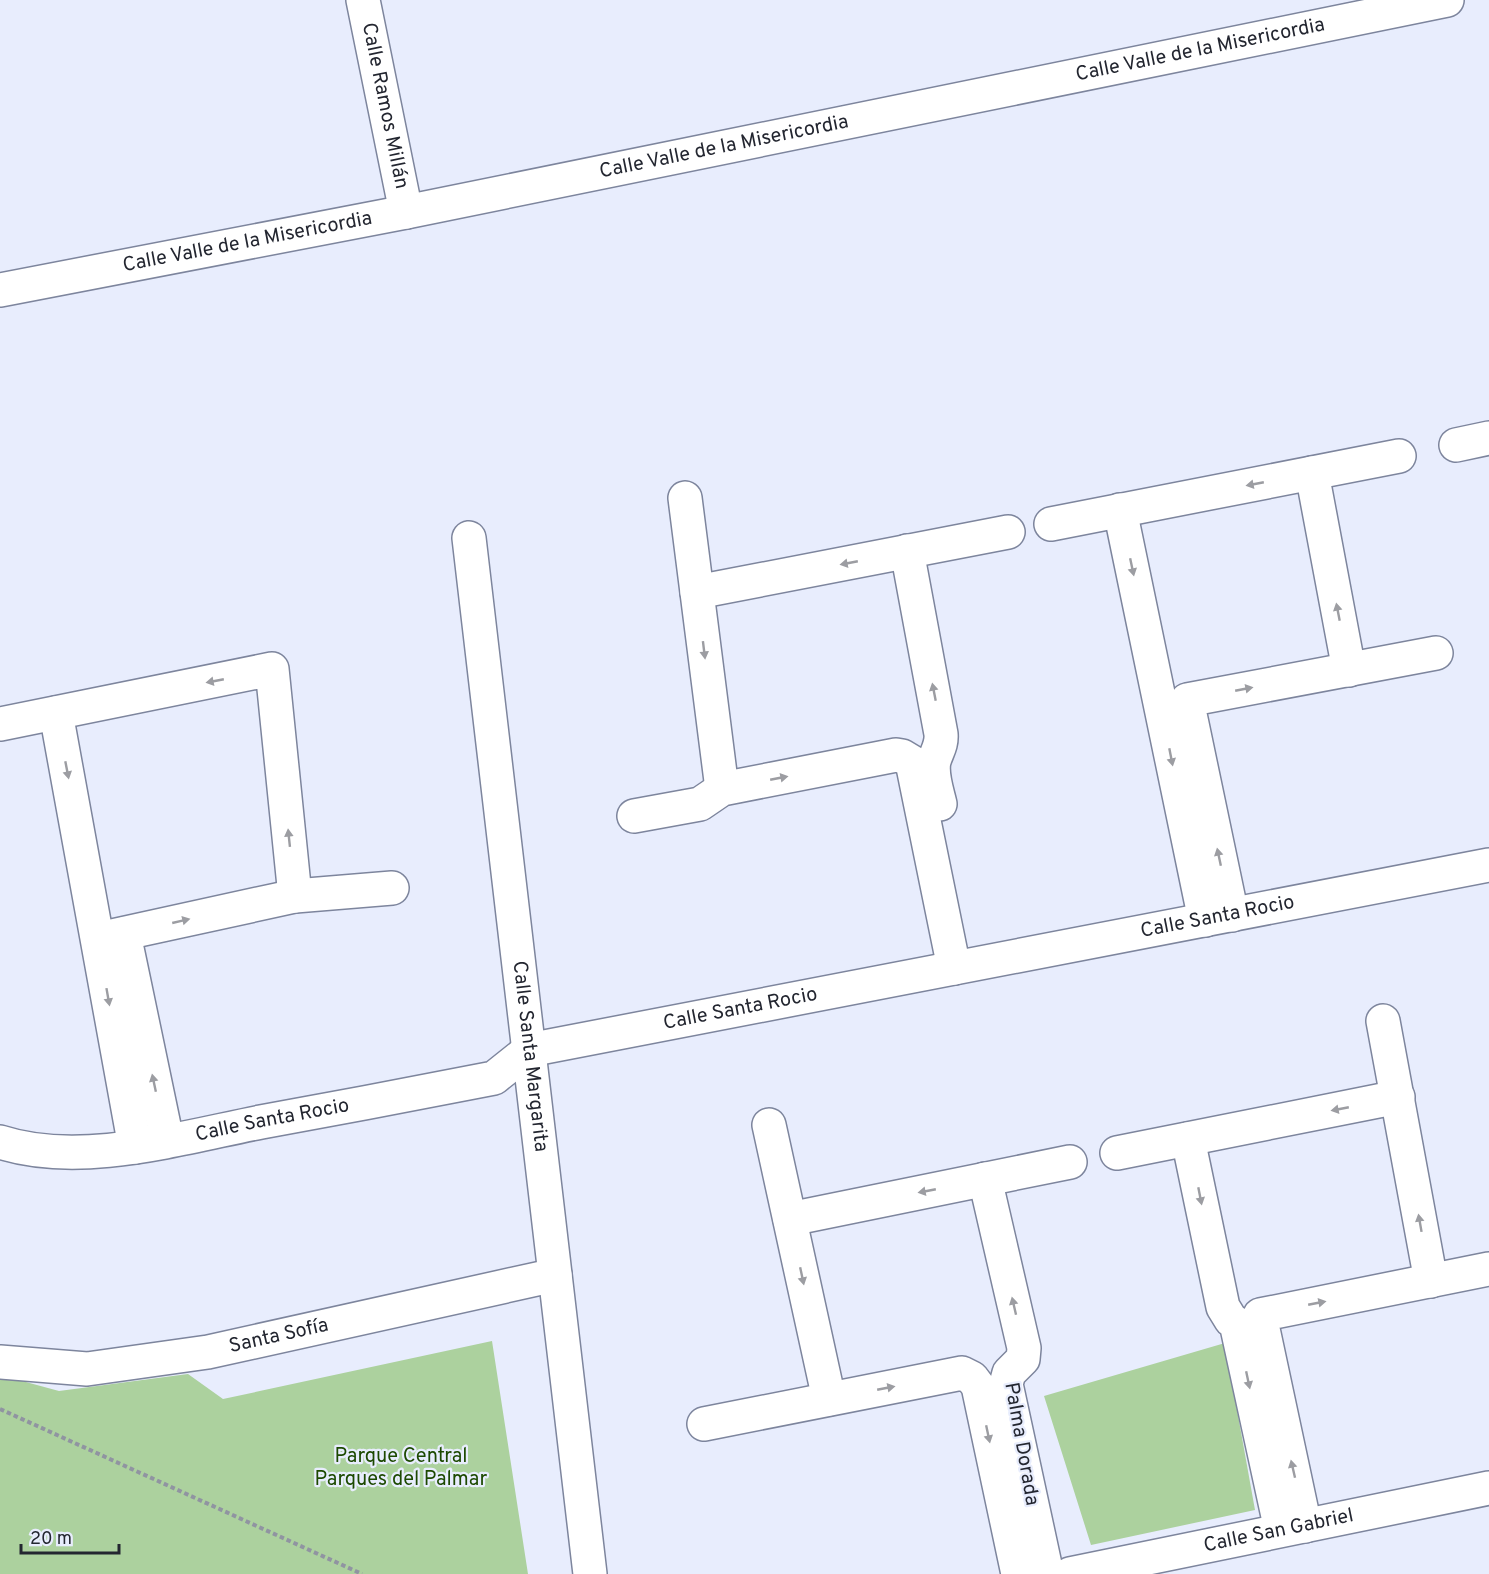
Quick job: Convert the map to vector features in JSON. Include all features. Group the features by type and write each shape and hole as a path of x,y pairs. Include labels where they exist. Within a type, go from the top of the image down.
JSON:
{"street":[{"name":"Calle Ramos Millán","path":"363,0 406,212"},
{"name":"Calle Valle de la Misericordia","path":"0,290 406,212 1447,0"},
{"path":"1456,445 1489,438"},
{"path":"1051,524 1399,456"},
{"path":"1312,473 1349,670"},
{"path":"685,498 722,789"},
{"path":"1120,510 1219,917"},
{"path":"697,592 1008,532"},
{"name":"Calle Santa Margarita","path":"469,538 590,1574"},
{"path":"907,551 941,734 939,750 934,762 934,773 963,967"},
{"path":"1219,917 1187,700 1436,653"},
{"path":"0,724 272,669 295,896"},
{"path":"56,713 111,937 167,1140"},
{"path":"634,816 700,804 722,789 896,755 908,759 912,762 963,967"},
{"name":"Calle Santa Rocio","path":"0,1142 22,1149 66,1154 135,1147 494,1078 529,1050 1489,865"},
{"path":"111,937 295,896 392,888"},
{"path":"111,937 135,1147"},
{"path":"1383,1021 1431,1281"},
{"path":"1117,1153 1398,1097"},
{"path":"769,1125 829,1399"},
{"path":"1188,1139 1223,1307 1231,1320 1236,1323 1293,1528"},
{"path":"790,1219 1070,1162"},
{"name":"Palma Dorada","path":"985,1179 1024,1348 1023,1359 1009,1373 1006,1384 1047,1574"},
{"path":"1293,1528 1260,1315 1489,1269"},
{"name":"Santa Sofía","path":"0,1362 87,1369 208,1352 555,1275"},
{"name":"Palma Dorada","path":"704,1424 962,1373 972,1378 978,1386 1018,1574"},
{"name":"Calle San Gabriel","path":"1070,1574 1489,1488"}],"path":[{"path":"0,1409 363,1574"},
{"path":"344,1574 347,1567"}],"green space":[{"name":"Parque Central Parques del Palmar","path":"492,1341 528,1574 0,1574 0,1375 59,1391 188,1374 223,1399"},
{"path":"1225,1343 1255,1510 1091,1545 1044,1396"}]}
